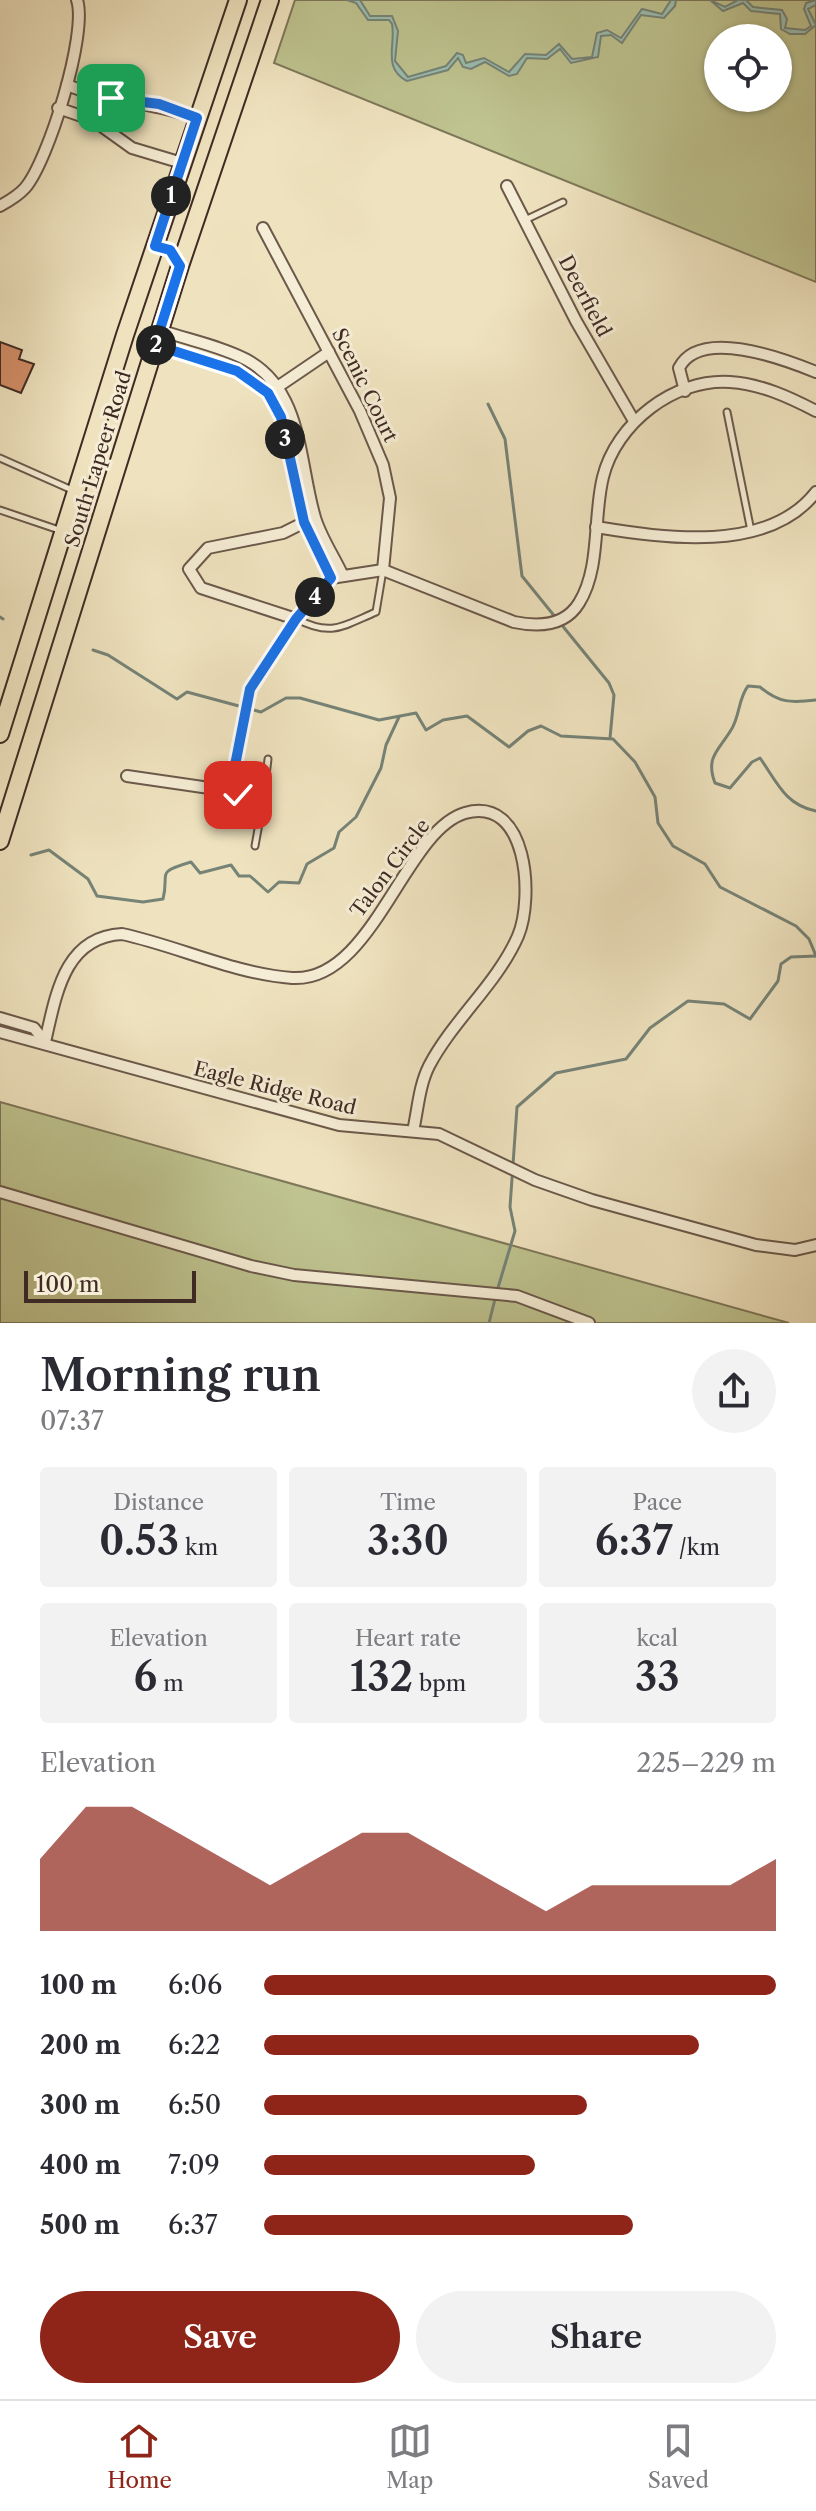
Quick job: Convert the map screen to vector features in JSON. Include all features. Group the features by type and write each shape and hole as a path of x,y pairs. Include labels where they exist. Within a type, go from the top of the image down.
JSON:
{"main road":[{"name":"South Lapeer Road","path":"0,734 155,246 238,0"},
{"name":"South Lapeer Road","path":"0,841 157,337 270,0"},
{"path":"199,112 210,122 226,127"},
{"path":"155,246 170,250 180,266"}],"street":[{"path":"0,206 25,188 35,174 67,85 80,20 77,0"},
{"path":"67,85 97,96 199,112"},
{"path":"58,108 93,120 132,148 182,163"},
{"name":"Deerfield","path":"507,186 576,321 634,421"},
{"name":"Scenic Court","path":"263,228 329,352 383,465 390,498 383,570"},
{"path":"157,337 246,359 267,373 278,386 294,422 309,520"},
{"path":"157,337 237,371 268,393 281,417 309,520 337,577"},
{"path":"685,391 679,368 683,359 702,350 760,352 816,372"},
{"path":"268,393 329,352"},
{"path":"127,776 230,791 250,689 296,619 337,577 383,570 514,622 532,626 566,618 585,592 608,461 634,421 685,391 728,382 758,386 816,411"},
{"path":"596,527 704,536 751,531 781,520 816,492"},
{"path":"296,619 201,588 189,569 208,548 283,533 309,520"},
{"name":"Talon Circle","path":"45,1042 68,965 75,953 94,939 122,934 295,978 329,970 351,951 434,835 455,816 485,812 503,819 515,836 524,872 524,917 512,948 427,1070 413,1131"},
{"name":"Eagle Ridge Road","path":"0,1018 34,1028 45,1042"},
{"name":"Eagle Ridge Road","path":"0,1032 339,1125 413,1131 455,1140 535,1180 592,1200 775,1250 816,1245"},
{"path":"0,1192 251,1266 294,1275 517,1296 589,1323"}],"lane":[{"path":"524,220 563,202"},
{"path":"727,412 751,531"},
{"path":"0,458 76,491"},
{"path":"0,510 64,531"},
{"path":"296,619 317,630 330,631 376,612 383,570"},
{"path":"255,846 268,759"},
{"path":"230,791 263,801"}],"green space":[{"path":"295,0 816,0 816,282 274,63"},
{"path":"0,1102 789,1323 0,1323"}],"shaded area":[{"path":"347,0 360,0 370,16 392,16 398,31 395,61 408,77 446,66 457,53 463,55 466,63 484,58 509,72 525,54 546,55 559,44 572,59 592,57 597,33 607,30 621,38 642,9 662,14 671,0 676,0 675,6 664,18 641,15 622,43 611,35 601,36 598,57 571,63 560,49 547,59 527,58 517,74 509,76 485,62 471,69 463,67 458,58 448,70 407,81 399,76 392,63 392,24 389,20 368,20 356,3"},
{"path":"710,0 725,7 738,0 746,0 753,7 782,10 787,19 786,24 781,24 780,14 751,11 743,3 723,11"},
{"path":"816,0 816,5 808,9 816,25 805,34 792,34 792,29 805,30 811,26 804,9 806,3"}],"building":[{"path":"0,342 22,350 19,359 34,364 21,393 0,385"}],"waterway":[{"path":"488,404 505,439 522,576 556,618"},
{"path":"561,624 609,683 614,695 610,738"},
{"path":"93,650 108,655 177,699 187,692 261,712 286,698 300,698 379,720 416,713 426,730 443,720 467,716 509,747 528,731 541,726 561,736 613,739 635,762 655,797 658,823 673,846 705,864 720,887 796,926 809,939 816,956"},
{"path":"816,700 786,701 760,687 748,686 734,725 715,754 712,767 715,783 730,788 752,762 760,758 789,798 816,811"},
{"path":"31,855 49,850 88,879 97,896 143,902 163,899 168,871 191,862 200,873 231,865 239,876 250,876 268,892 279,882 299,883 307,864 334,848 339,832 356,817 381,768 386,745 399,717"},
{"path":"497,1291 515,1231 510,1207 517,1107 556,1073 626,1059 650,1028 688,1001 724,1004 750,1019 778,981 781,964 791,957 816,956"},
{"path":"489,1323 495,1299"}],"route":[{"path":"111,98 159,104 197,118 155,246 170,250 178,258 180,266 155,345 237,371 268,393 281,417 304,522 331,578 296,619 250,689 230,791 238,795"}]}
